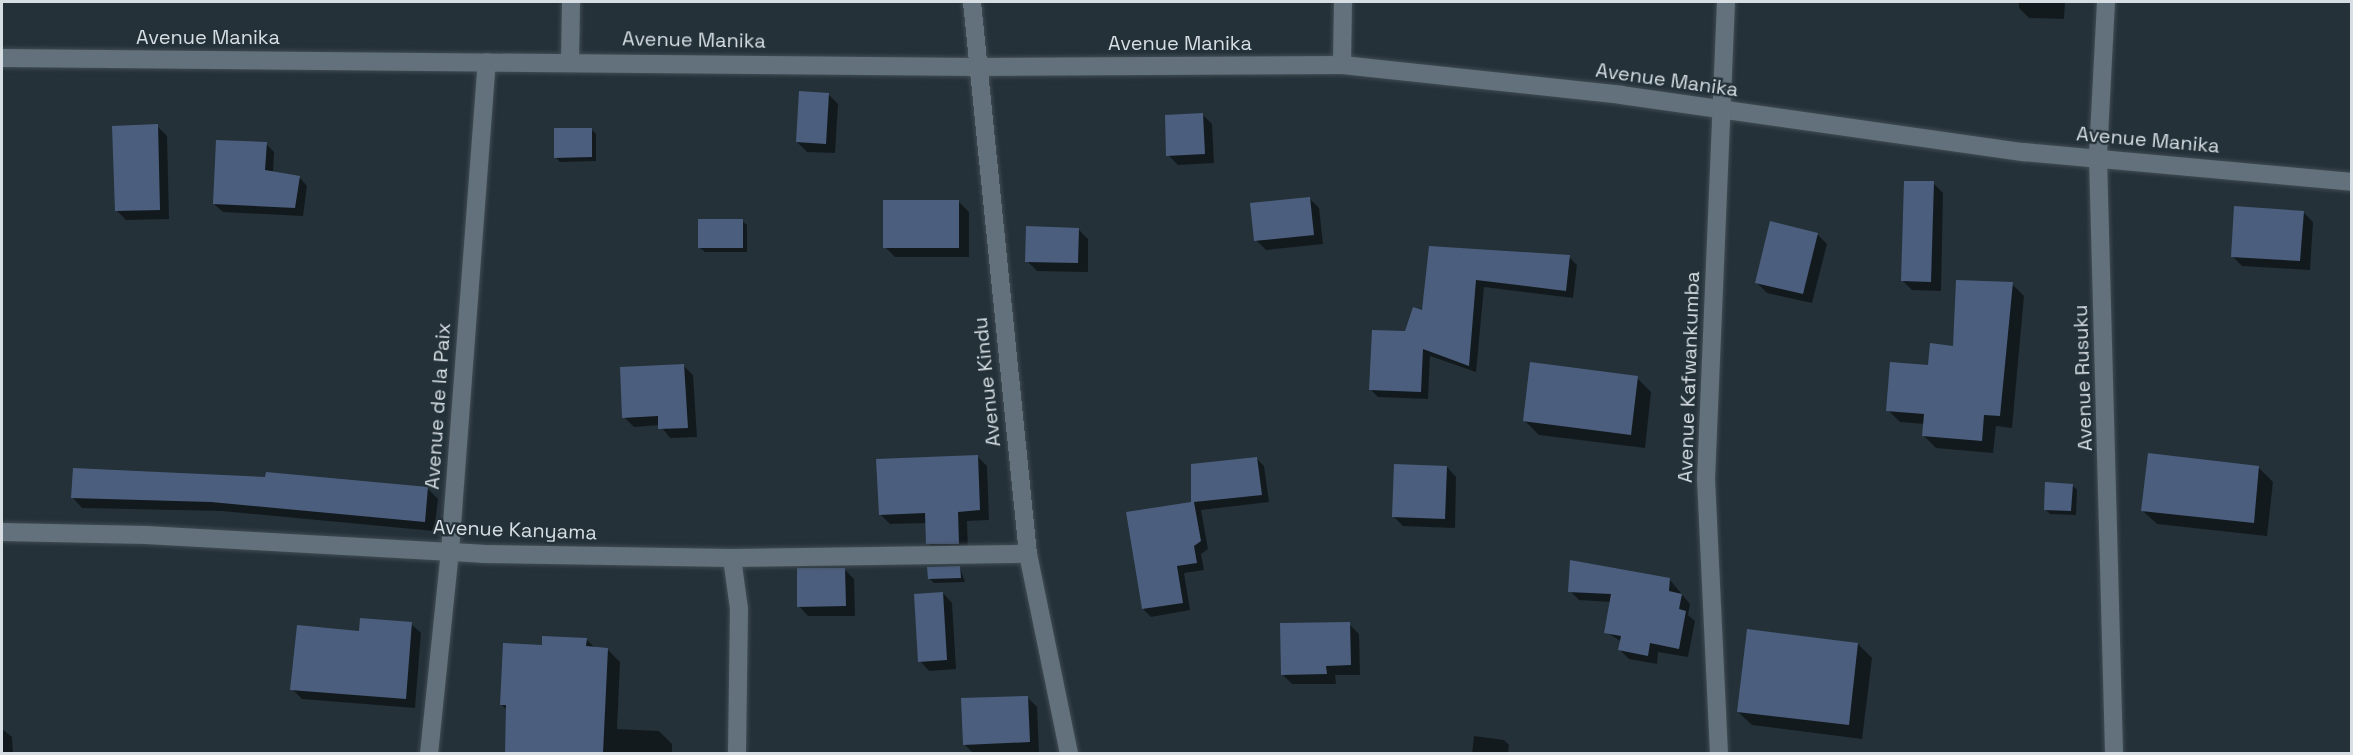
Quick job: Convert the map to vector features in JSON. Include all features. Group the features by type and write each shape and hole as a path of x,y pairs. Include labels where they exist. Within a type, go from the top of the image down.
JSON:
{"street":[{"path":"570,61 571,2"},
{"name":"Avenue Kindu","path":"972,2 976,67 1028,554 1069,753"},
{"path":"1342,65 1343,2"},
{"name":"Avenue Kafwankumba","path":"1719,753 1706,479 1726,2"},
{"name":"Avenue Rusuku","path":"2106,2 2098,157 2114,753"},
{"name":"Avenue Manika","path":"2,58 570,61 976,67 1342,65 1723,110 2024,152 2352,182"},
{"name":"Avenue de la Paix","path":"429,753 450,551 487,62"},
{"name":"Avenue Kanyama","path":"2,532 450,551 732,558 1028,554"},
{"path":"732,558 739,609 737,753"}],"building":[{"path":"799,91 829,93 826,144 796,142"},
{"path":"1203,113 1205,154 1166,156 1165,115"},
{"path":"158,124 160,210 115,211 112,126"},
{"path":"554,128 592,128 592,157 554,158"},
{"path":"216,140 267,142 265,170 300,176 295,208 213,204"},
{"path":"1904,181 1934,181 1931,282 1901,281"},
{"path":"1310,197 1314,235 1254,241 1250,203"},
{"path":"883,200 959,200 959,248 883,248"},
{"path":"2234,206 2304,211 2300,261 2231,257"},
{"path":"698,219 743,219 743,248 698,248"},
{"path":"1770,221 1818,233 1803,294 1755,283"},
{"path":"1026,226 1079,228 1078,263 1025,262"},
{"path":"1429,246 1570,255 1566,291 1476,280 1469,366 1423,349 1421,392 1369,390 1372,330 1405,331 1413,307 1422,310"},
{"path":"1956,280 2013,282 2000,416 1984,415 1982,441 1922,436 1924,414 1886,411 1890,362 1928,365 1930,343 1953,346"},
{"path":"1530,362 1638,376 1631,435 1523,421"},
{"path":"684,364 688,428 658,429 658,416 622,418 620,367"},
{"path":"2148,453 2259,466 2254,523 2141,511"},
{"path":"978,455 980,510 958,512 959,544 926,544 925,513 879,515 876,459"},
{"path":"1257,457 1262,495 1194,502 1201,541 1194,546 1197,563 1177,566 1183,603 1142,609 1126,512 1191,502 1191,464"},
{"path":"1394,464 1447,466 1445,519 1392,517"},
{"path":"73,468 265,477 266,472 428,487 425,522 211,502 71,498"},
{"path":"2045,482 2073,484 2071,511 2044,510"},
{"path":"1570,560 1670,578 1669,591 1682,594 1679,609 1686,611 1679,649 1650,643 1648,656 1618,650 1621,636 1604,633 1611,594 1568,592"},
{"path":"960,566 961,578 928,579 927,567"},
{"path":"797,568 845,568 846,606 797,607"},
{"path":"943,592 947,660 918,662 914,594"},
{"path":"360,618 412,622 406,699 290,690 297,625 359,631"},
{"path":"1350,622 1351,665 1326,666 1327,674 1281,675 1280,623"},
{"path":"1747,629 1858,643 1849,725 1737,712"},
{"path":"542,636 587,638 586,646 608,648 603,753 505,753 506,705 500,705 503,643 542,645"},
{"path":"1028,696 1030,742 963,745 961,698"}]}
